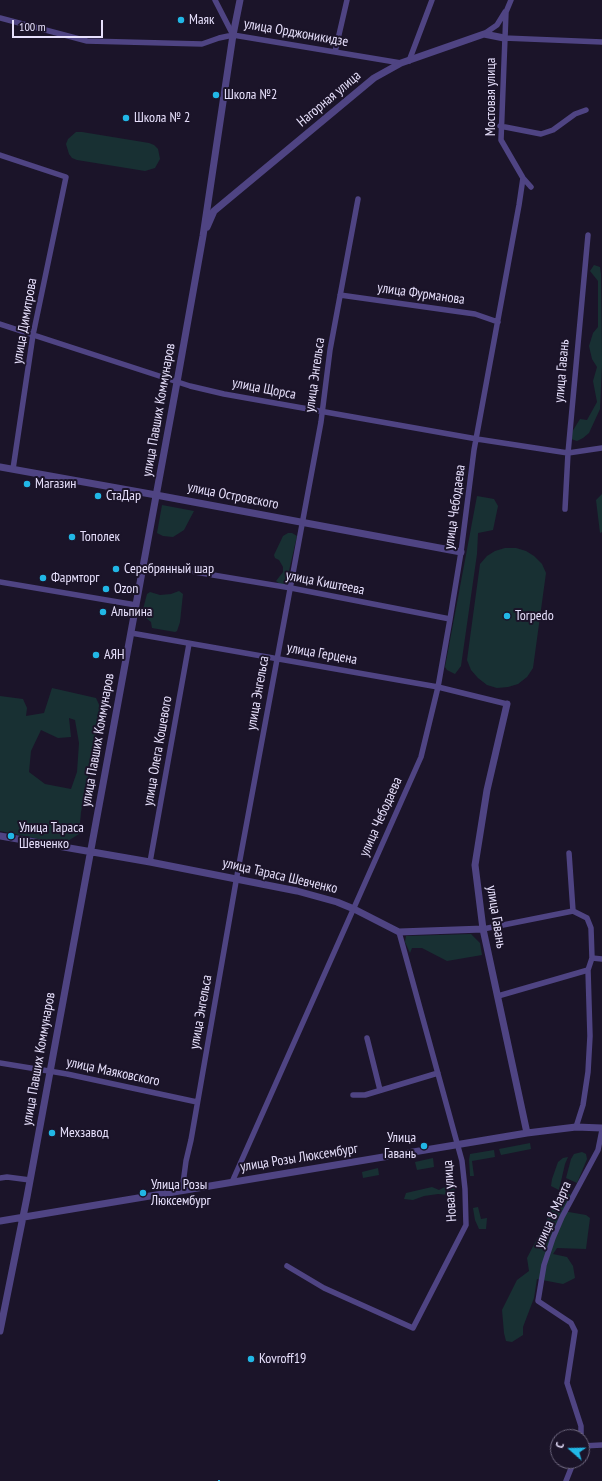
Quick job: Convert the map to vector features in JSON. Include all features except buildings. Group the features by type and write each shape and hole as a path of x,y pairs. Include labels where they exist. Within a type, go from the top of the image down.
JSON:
{"street":[{"path":"215,0 233,35"},
{"name":"улица Павших Коммунаров","path":"0,1331 30,1180 177,382 203,236 233,35 240,0"},
{"path":"335,52 347,0"},
{"path":"409,60 432,0"},
{"name":"Мостовая улица","path":"511,0 506,12 504,38 500,126 501,140 523,178 532,187"},
{"path":"484,34 498,25 506,12"},
{"name":"улица Орджоникидзе","path":"0,18 87,41 202,44 233,35 401,63"},
{"path":"484,34 504,38 602,42"},
{"name":"Нагорная улица","path":"203,236 214,210 374,78 401,63 484,34"},
{"path":"500,126 541,134 553,130 575,114 586,110"},
{"name":"улица Димитрова","path":"0,155 66,177 33,335 13,469"},
{"name":"улица Чебодаева","path":"232,1182 421,757 438,687 450,619 461,552 474,450 523,178"},
{"name":"улица Энгельса","path":"182,1191 238,870 323,413 330,350 358,199"},
{"name":"улица Гавань","path":"565,509 568,453 588,235"},
{"name":"улица Фурманова","path":"340,295 475,314 498,322"},
{"name":"улица Щорса","path":"0,324 177,382 224,394 323,413 568,453 602,448"},
{"name":"улица Островского","path":"0,467 156,494 461,552"},
{"name":"улица Киштеева","path":"196,572 291,588 450,619"},
{"path":"0,582 136,605"},
{"name":"улица Герцена","path":"131,633 438,687 507,704"},
{"name":"улица Олега Кошевого","path":"150,862 189,644"},
{"name":"улица Гавань","path":"507,704 487,790 475,865 483,929 527,1133"},
{"name":"улица Тараса Шевченко","path":"0,836 150,862 297,890 338,902 399,932 483,929 574,911"},
{"path":"569,853 574,911 587,918 591,928 592,958 588,970 590,1036 588,1072 583,1105 576,1127"},
{"name":"Новая улица","path":"287,1266 324,1288 413,1328 466,1225 462,1161 399,932"},
{"path":"592,958 602,959"},
{"path":"498,996 588,970"},
{"path":"367,1038 380,1090"},
{"name":"улица Маяковского","path":"0,1063 198,1102"},
{"path":"353,1095 365,1095 438,1073"},
{"name":"улица Розы Люксембург","path":"0,1221 527,1133 576,1127 602,1129"},
{"name":"улица 8 Марта","path":"580,1429 567,1383 575,1331 571,1323 538,1301 544,1265 553,1238 562,1217 598,1150 602,1129"},
{"path":"0,1178 7,1177 30,1180"},
{"path":"590,1446 602,1445"},
{"path":"566,1481 571,1469"}],"green space":[{"path":"76,132 149,143 158,149 160,159 155,168 145,171 77,160 72,158 69,154 66,144 68,139"},
{"path":"594,265 600,267 601,274 602,364 600,409 589,433 577,441 571,439 572,432 580,419 587,420 597,402 593,381 597,367 592,359 589,346 593,333 598,327 598,281 590,271"},
{"path":"602,494 602,532 600,533 596,500"},
{"path":"477,496 494,499 498,506 493,530 478,533 477,554 461,666 455,674 447,670 445,667"},
{"path":"162,505 194,511 184,530 173,537 163,536 157,533"},
{"path":"288,533 292,533 297,536 286,584 284,586 276,581 283,572 283,567 274,555 283,536"},
{"name":"Torpedo","path":"505,548 516,548 526,551 542,564 546,573 533,668 527,677 518,684 497,688 487,685 478,678 471,670 467,660 480,564 487,556 495,551"},
{"path":"179,591 183,594 180,622 177,631 175,632 152,628 151,622 146,618 141,617 147,594 150,592 160,595 171,594"},
{"path":"52,688 96,698 101,709 81,812 79,834 63,844 0,831 0,696 23,699 27,708 26,716 44,713","holes":["69,718 75,720 79,743 77,772 71,789 45,784 29,772 31,751 41,730 58,738 71,737"]},
{"path":"471,934 480,943 482,955 447,961 422,948 412,948 410,953 405,942 406,936"},
{"path":"530,1143 531,1149 501,1155 499,1149"},
{"path":"494,1150 495,1157 472,1161 474,1176 470,1176 470,1154"},
{"path":"582,1152 586,1154 587,1159 577,1183 566,1178 571,1159 574,1154"},
{"path":"568,1157 559,1190 551,1186 552,1179 558,1162 563,1158"},
{"path":"433,1158 434,1167 417,1170 415,1162"},
{"path":"378,1168 379,1175 363,1178 362,1172"},
{"path":"447,1186 454,1186 456,1193 449,1195 438,1194 424,1196 413,1200 404,1199 406,1193 432,1187 439,1190"},
{"path":"562,1190 571,1195 563,1211 586,1215 590,1218 586,1249 557,1248 553,1254 567,1257 573,1266 575,1278 563,1284 537,1279 534,1298 523,1327 523,1335 512,1342 506,1341 502,1310 517,1280 529,1271 527,1258"},
{"path":"478,1207 481,1219 487,1218 486,1229 479,1229 475,1220 473,1208"}],"place":[{"name":"Маяк","path":"181,20"},
{"name":"Школа №2","path":"216,95"},
{"name":"Школа № 2","path":"126,118"},
{"name":"Магазин","path":"27,484"},
{"name":"СтаДар","path":"98,496"},
{"name":"Тополек","path":"72,537"},
{"name":"Серебрянный шар","path":"116,569"},
{"name":"Фармторг","path":"43,578"},
{"name":"Ozon","path":"106,589"},
{"name":"Альпина","path":"103,612"},
{"name":"Torpedo","path":"507,616"},
{"name":"АЯН","path":"96,655"},
{"name":"Улица Тараса Шевченко","path":"11,836"},
{"name":"Мехзавод","path":"52,1133"},
{"name":"Улица Гавань","path":"424,1146"},
{"name":"Улица Розы Люксембург","path":"143,1193"},
{"name":"Kovroff19","path":"251,1359"}]}
